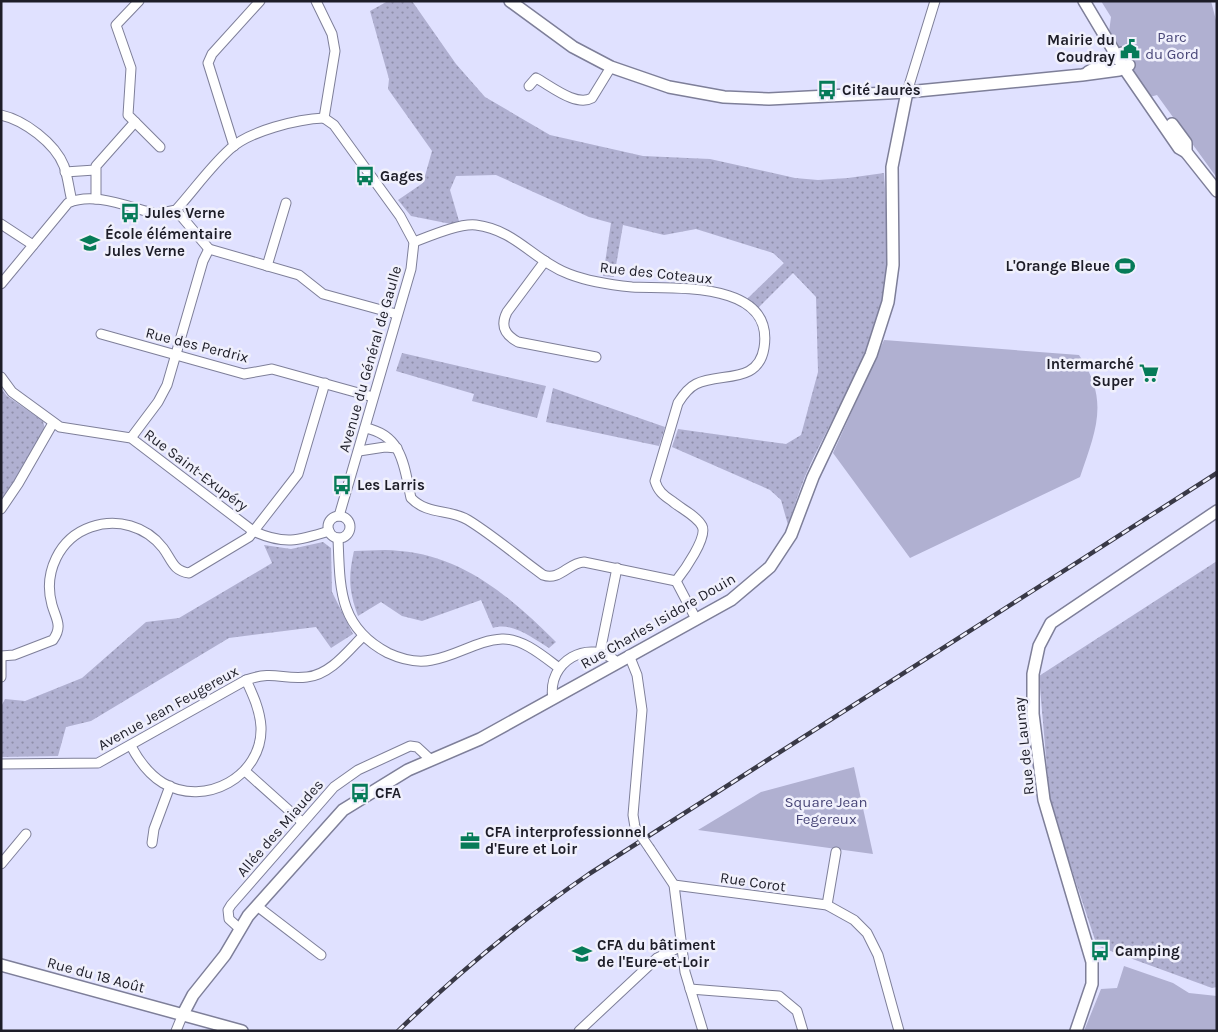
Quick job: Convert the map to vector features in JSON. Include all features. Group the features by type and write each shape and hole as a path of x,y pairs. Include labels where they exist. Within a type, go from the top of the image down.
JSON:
{"street":[{"path":"139,1 116,25 130,68 128,115 160,147"},
{"path":"234,146 208,63 212,54 260,1"},
{"path":"316,1 332,34 335,51 324,118"},
{"path":"510,1 573,47 611,67 676,89 743,99 907,92 1082,75 1123,60"},
{"path":"907,92 935,1"},
{"path":"1084,1 1179,148 1186,152 1217,191"},
{"path":"1094,70 1102,54 1106,34"},
{"path":"1082,75 1123,60"},
{"path":"529,86 536,78 579,101 588,100 592,98 611,67"},
{"name":"Rue Charles Isidore Douin","path":"183,1014 194,995 226,955 240,929 257,906 344,810 408,770 480,739 731,600 752,584 780,553 791,535 813,477 871,355 888,302 893,265 892,167 907,92"},
{"path":"1,115 20,122 39,135 55,152 65,172 72,201"},
{"path":"1,284 64,206 72,201 79,198 96,199 157,214 176,210 234,146 245,138 308,118 324,118 334,125 400,216 414,242"},
{"path":"96,199 95,170 100,160 135,122"},
{"path":"65,172 95,170"},
{"path":"267,266 286,203"},
{"path":"176,210 209,249 299,275 324,294 396,314"},
{"path":"1,224 33,245"},
{"name":"Rue des Coteaux","path":"414,242 474,224 496,229 514,237 545,262 568,274 630,286 704,290 725,294 740,300 756,315 764,335 764,348 760,362 751,370 738,377 705,381 695,385 683,394 678,403 668,436 655,480 657,487 663,495 700,523 704,530 700,542 676,581"},
{"name":"Avenue du Général de Gaulle","path":"339,516 396,314 411,269 414,242"},
{"path":"131,438 162,396 203,261 209,249"},
{"path":"545,262 506,312 503,321 504,330 510,338 518,342 596,357"},
{"name":"Rue des Perdrix","path":"101,334 244,374 272,369 373,397"},
{"name":"Rue Saint-Exupéry","path":"2,379 12,392 60,427 131,438 253,530 270,538 290,541 304,539 329,531"},
{"path":"1,656 14,655 53,640 59,622 52,604 49,585 51,569 58,552 70,540 86,529 107,524 132,526 150,535 163,548 174,566 181,572 190,573 249,537 253,530 264,520 302,466 325,383"},
{"path":"1,509 18,484 53,423"},
{"path":"365,428 381,433 401,452 411,498 424,508 466,519 543,575 550,577 559,575 577,562 582,562 676,581 696,619"},
{"path":"358,451 385,447 397,448"},
{"name":"Rue de Launay","path":"1076,1031 1092,984 1092,962 1044,800 1032,714 1033,674 1039,646 1052,623 1217,511"},
{"path":"339,516 348,521 350,528 348,534 338,538 332,536 329,531 330,521 339,516"},
{"path":"338,538 339,578 343,604 351,621 363,636 376,647 410,660 430,661 502,639 517,641 559,668"},
{"path":"600,652 617,568"},
{"name":"Avenue Jean Feugereux","path":"1,764 93,764 131,746 246,680 272,674 306,677 316,675 339,660 363,636"},
{"path":"553,699 552,690 559,668 567,659 579,653 600,652 610,656 617,662"},
{"path":"629,655 637,677 642,710 633,815 635,827 674,885 685,972 703,1031"},
{"path":"1,660 1,677"},
{"path":"131,746 152,776 170,786 185,791 212,790 236,779 245,771 257,750 261,727 260,713 246,680"},
{"name":"Allée des Miaudes","path":"240,929 229,919 228,910 321,799 347,778 403,748 417,747 431,760"},
{"path":"245,771 302,822"},
{"path":"152,843 154,828 170,786"},
{"path":"1,864 26,834"},
{"path":"827,905 836,852"},
{"name":"Rue Corot","path":"674,885 827,905 854,920 867,933 878,955 899,1031"},
{"path":"257,906 321,955"},
{"path":"579,1031 657,958 682,946"},
{"name":"Rue du 18 Août","path":"1,965 242,1031"},
{"path":"690,989 779,996 797,1011 803,1031"},
{"path":"176,1031 183,1014"}],"green space":[{"path":"388,1 412,1 456,64 485,97 550,135 643,156 710,159 795,178 818,180 884,173 887,265 882,302 855,376 807,472 788,525 781,500 770,490 672,447 678,429 786,444 801,435 818,372 816,297 793,273 757,309 747,299 784,263 773,253 696,229 664,235 623,225 614,277 603,276 611,223 589,217 496,175 456,176 450,190 459,221 451,224 411,216 398,200 423,183 432,151 388,89 389,79 370,11"},
{"name":"Parc du Gord","path":"1101,1 1211,1 1217,24 1217,178 1157,95 1150,97 1109,32 1111,17"},
{"path":"884,340 1079,355 1089,371 1097,401 1095,430 1080,477 910,558 833,453"},
{"path":"402,353 546,386 537,418 472,401 474,394 396,371"},
{"path":"1,388 7,396 43,421 45,429 17,478 1,500"},
{"path":"553,388 665,427 659,446 546,422"},
{"path":"323,542 331,548 332,592 353,634 331,648 316,627 229,638 91,721 66,727 58,756 1,757 1,707 5,699 25,701 82,678 146,622 179,618 272,563 264,545 291,549"},
{"path":"394,550 445,561 486,582 522,610 556,642 549,648 515,629 500,626 493,628 481,600 422,621 402,616 381,602 358,616 350,584 354,551"},
{"path":"1217,561 1217,987 1212,988 1097,946 1050,804 1039,676"},
{"name":"Square Jean Fegereux","path":"854,767 873,854 698,830 761,792"},
{"path":"1124,966 1173,983 1189,993 1217,996 1217,1031 1084,1031 1101,989 1117,988"}],"railway":[{"path":"398,1031 490,948 538,910 589,874 1217,473"}],"place":[{"name":"Mairie du Coudray","path":"1130,49"},
{"name":"Cité Jaurès","path":"827,90"},
{"name":"Gages","path":"365,176"},
{"name":"Jules Verne","path":"130,213"},
{"name":"École élémentaire Jules Verne","path":"90,243"},
{"name":"L'Orange Bleue","path":"1125,266"},
{"name":"Intermarché Super","path":"1149,373"},
{"name":"Les Larris","path":"342,485"},
{"name":"CFA","path":"360,793"},
{"name":"CFA interprofessionnel d'Eure et Loir","path":"470,841"},
{"name":"Camping","path":"1100,951"},
{"name":"CFA du bâtiment de l'Eure-et-Loir","path":"582,954"}]}
